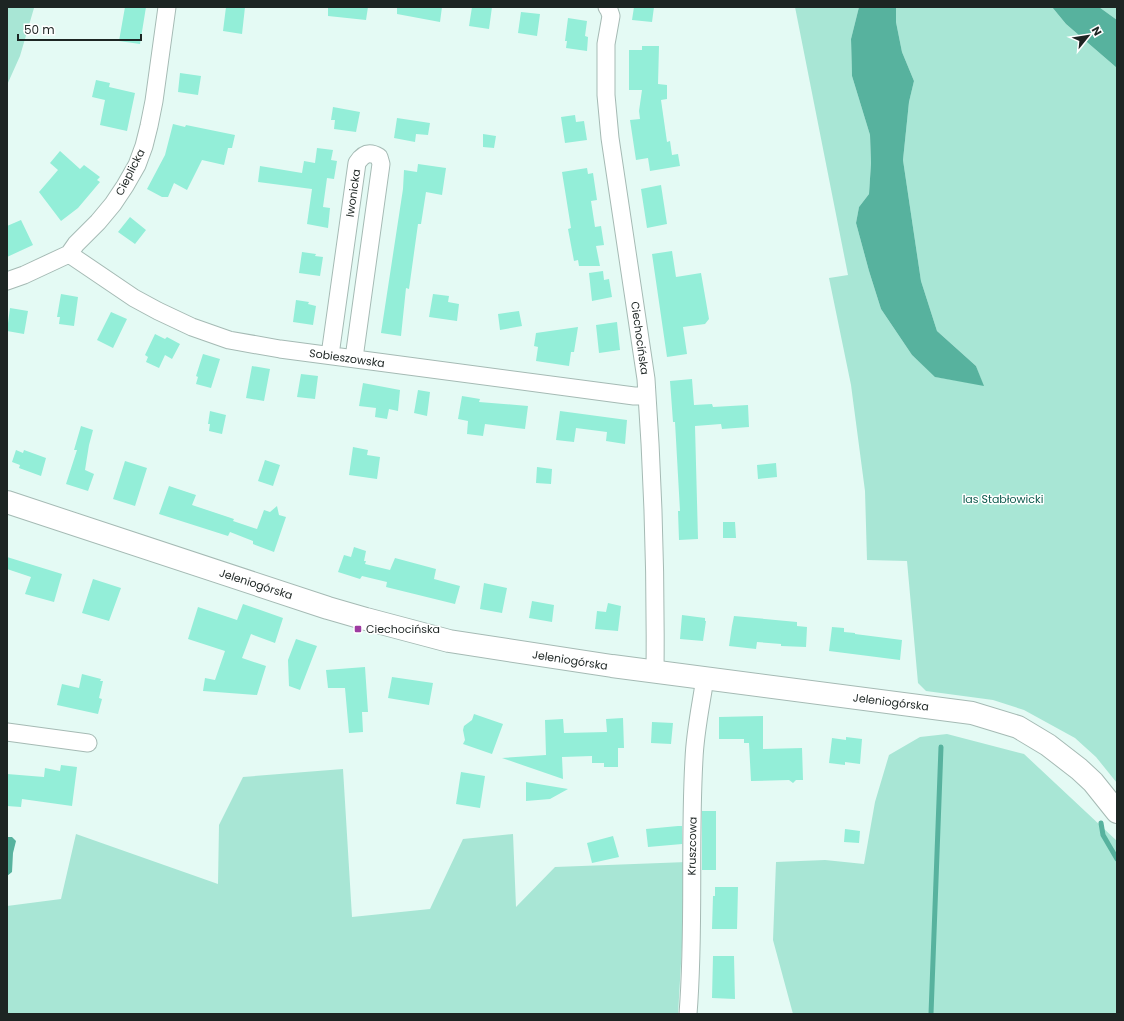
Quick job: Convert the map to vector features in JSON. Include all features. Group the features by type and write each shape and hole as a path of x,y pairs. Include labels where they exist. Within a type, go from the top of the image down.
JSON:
{"street":[{"name":"Cieplicka","path":"7,281 24,275 69,254 76,244 98,222 113,204 125,186 144,146 153,107 167,7"},
{"name":"Ciechocińska","path":"607,7 610,16 606,44 606,95 610,138 646,379 652,463 655,672"},
{"name":"Iwonicka","path":"330,355 357,163 361,157 366,154 371,154 379,157 381,164 354,358"},
{"name":"Sobieszowska","path":"69,254 134,298 158,311 192,327 229,340 280,349 630,396 647,396"},
{"name":"Jeleniogórska","path":"7,502 304,600 373,621 449,641 655,672 972,713 1018,727 1048,745 1080,769 1093,782 1117,812"},
{"name":"Kruszcowa","path":"688,1014 691,973 694,757 705,678"},
{"path":"7,732 88,743"}],"green space":[{"path":"7,7 34,8 20,56 7,85"},
{"name":"las Stabłowicki","path":"795,7 859,7 851,39 852,76 870,135 871,163 869,194 859,207 856,223 881,309 912,355 936,377 983,385 976,366 937,331 921,281 903,160 909,102 914,81 902,52 896,22 896,7 1052,7 1066,24 1117,68 1117,783 1096,757 1075,738 1024,710 993,700 926,691 918,683 907,561 867,560 865,491 851,385 829,278 848,275"},
{"path":"1099,7 1117,7 1117,20"},
{"path":"947,734 1024,754 1117,841 1117,1014 793,1014 773,940 776,862 825,860 864,864 875,802 889,755 920,737"},
{"path":"343,769 352,917 430,909 463,839 513,834 516,907 555,867 687,862 678,1014 7,1014 7,906 61,899 76,834 218,884 219,825 243,777"}],"shaded area":[{"path":"859,7 896,7 896,22 902,52 914,81 909,102 903,160 921,281 937,331 976,366 984,386 935,377 912,355 881,309 856,223 859,207 869,194 871,163 870,135 852,76 851,39"},
{"path":"1052,7 1099,7 1117,20 1117,68 1066,24"},
{"path":"7,837 12,837 16,841 13,853 12,872 7,876"}],"building":[{"path":"125,7 146,7 140,44 119,41"},
{"path":"226,7 245,7 242,34 223,31"},
{"path":"328,7 368,7 366,20 328,16"},
{"path":"397,7 442,7 440,22 397,14"},
{"path":"472,7 492,7 489,29 469,26"},
{"path":"634,7 654,7 652,22 632,20"},
{"path":"521,12 540,14 537,36 518,33"},
{"path":"568,18 587,21 585,36 588,37 587,51 566,48 567,41 565,41"},
{"path":"642,46 659,46 658,84 667,85 667,99 661,100 667,142 670,141 672,155 678,154 680,166 650,171 648,158 636,160 630,120 640,119 639,111 642,90 629,90 629,50 642,50"},
{"path":"180,73 201,76 198,95 178,92"},
{"path":"96,80 110,83 109,87 135,93 127,131 100,125 105,100 92,97"},
{"path":"333,107 360,112 356,132 334,129 335,120 331,120"},
{"path":"575,115 576,122 584,121 587,140 565,143 561,117"},
{"path":"397,118 430,123 428,135 416,134 415,142 394,138"},
{"path":"173,124 185,127 186,125 235,135 232,148 228,148 224,165 202,160 187,190 174,183 168,197 162,197 147,189 165,155"},
{"path":"483,134 496,136 494,148 483,147"},
{"path":"317,148 333,150 331,160 337,161 334,179 327,178 323,207 330,208 328,228 307,224 312,189 258,182 260,166 302,173 304,161 315,163"},
{"path":"60,151 80,169 84,165 100,177 97,180 100,182 78,208 61,221 39,192 58,170 50,163"},
{"path":"418,164 446,168 442,195 426,192 421,224 418,224 409,289 406,288 401,336 381,333 403,189 404,170 417,172"},
{"path":"587,168 588,174 593,173 597,200 591,201 595,227 601,226 604,245 596,246 600,266 579,266 578,260 574,261 568,229 571,228 562,172"},
{"path":"661,185 667,224 647,228 641,189"},
{"path":"130,217 146,230 135,244 118,232"},
{"path":"21,220 33,245 7,257 7,226"},
{"path":"672,251 676,277 701,273 709,319 705,324 683,327 687,354 667,357 652,254"},
{"path":"302,252 316,254 315,256 323,257 320,276 299,273"},
{"path":"603,271 604,280 609,279 612,297 592,301 589,273"},
{"path":"61,294 78,297 74,326 59,324 60,317 57,317"},
{"path":"433,294 449,296 448,302 459,304 457,321 429,317"},
{"path":"296,300 309,302 308,304 316,306 313,325 293,322"},
{"path":"10,308 28,311 24,334 7,331"},
{"path":"519,311 522,326 500,330 498,314"},
{"path":"111,312 127,319 113,348 97,340"},
{"path":"617,322 620,350 599,353 596,325"},
{"path":"578,327 574,352 571,352 569,366 536,361 538,347 534,346 536,333"},
{"path":"155,334 165,339 167,337 180,344 172,359 165,355 159,368 146,362 148,357 145,355"},
{"path":"203,354 220,359 211,388 196,384 198,377 196,376"},
{"path":"252,366 270,369 264,401 246,398"},
{"path":"301,374 318,376 315,399 297,397"},
{"path":"692,379 694,405 712,404 713,407 748,405 749,427 722,429 721,424 695,426 698,539 679,540 678,511 680,511 675,422 673,422 670,381"},
{"path":"363,383 400,390 398,411 389,409 387,419 375,417 376,408 359,406"},
{"path":"418,390 430,392 427,416 414,413"},
{"path":"462,396 480,399 479,402 528,406 525,429 485,424 483,436 467,434 468,421 458,419"},
{"path":"210,411 226,415 222,434 209,431 210,424 208,424"},
{"path":"560,411 627,420 625,444 606,441 607,432 576,428 574,442 556,440"},
{"path":"81,426 93,430 85,470 94,474 88,491 66,484 77,450 74,450"},
{"path":"353,447 368,450 367,455 380,457 377,479 349,475"},
{"path":"16,450 23,453 24,450 46,458 41,476 19,468 20,465 12,462"},
{"path":"265,460 280,465 273,486 258,481"},
{"path":"125,461 147,468 135,506 113,499"},
{"path":"776,463 777,477 758,479 757,465"},
{"path":"537,467 552,469 551,484 536,483"},
{"path":"169,486 196,495 192,505 234,519 233,521 257,529 264,510 270,512 277,506 279,515 286,517 274,552 253,544 253,541 230,532 228,536 159,514"},
{"path":"723,522 735,522 736,538 723,538"},
{"path":"354,547 366,551 364,561 366,561 365,564 390,570 395,558 436,569 434,579 460,586 455,604 386,587 387,582 362,576 360,579 338,572 344,555 351,557"},
{"path":"7,557 62,574 54,602 25,594 31,577 7,569"},
{"path":"93,579 121,588 109,621 82,613"},
{"path":"484,583 507,588 502,613 480,609"},
{"path":"532,601 554,605 552,622 529,618"},
{"path":"608,603 621,606 618,631 595,629 597,611 606,612"},
{"path":"243,604 283,618 275,643 251,634 242,658 266,666 257,695 203,691 205,678 215,680 225,651 188,639 198,607 237,620"},
{"path":"682,615 705,618 706,621 703,641 680,639"},
{"path":"734,616 797,622 797,626 807,627 806,647 781,646 781,644 757,642 756,649 729,646"},
{"path":"832,627 844,628 844,632 902,640 900,660 829,651"},
{"path":"296,639 317,646 300,690 289,686 288,660"},
{"path":"365,667 368,712 362,712 363,732 349,733 345,688 328,688 326,670"},
{"path":"82,674 101,679 100,681 103,681 99,698 102,699 98,714 57,705 62,684 79,688"},
{"path":"392,677 433,683 429,705 388,698"},
{"path":"474,714 503,724 492,754 463,744 465,740 463,730 464,726 472,720"},
{"path":"763,716 763,749 802,748 803,780 796,780 793,783 789,780 751,781 749,743 744,743 744,739 719,739 719,717"},
{"path":"623,718 624,748 618,748 618,767 604,767 604,763 592,763 592,756 562,757 563,779 502,758 546,755 545,720 563,719 564,733 607,732 606,719"},
{"path":"652,722 673,723 671,744 651,743"},
{"path":"846,737 862,739 860,764 845,762 845,765 829,763 832,738 846,740"},
{"path":"61,765 77,767 72,806 22,799 21,807 7,806 7,774 44,777 45,768 60,771"},
{"path":"461,772 485,776 480,808 456,804"},
{"path":"526,782 568,789 550,799 526,801"},
{"path":"702,811 716,811 716,870 702,870"},
{"path":"682,826 682,844 648,847 646,829"},
{"path":"845,829 860,831 859,843 844,842"},
{"path":"613,836 619,857 592,863 587,843"},
{"path":"715,887 738,887 737,929 712,929 713,896 715,896"},
{"path":"713,956 734,956 735,999 712,998"}],"waterway":[{"path":"931,1014 941,747"},
{"path":"1101,823 1103,835 1117,859"}],"place":[{"name":"Ciechocińska","path":"358,629"}]}
